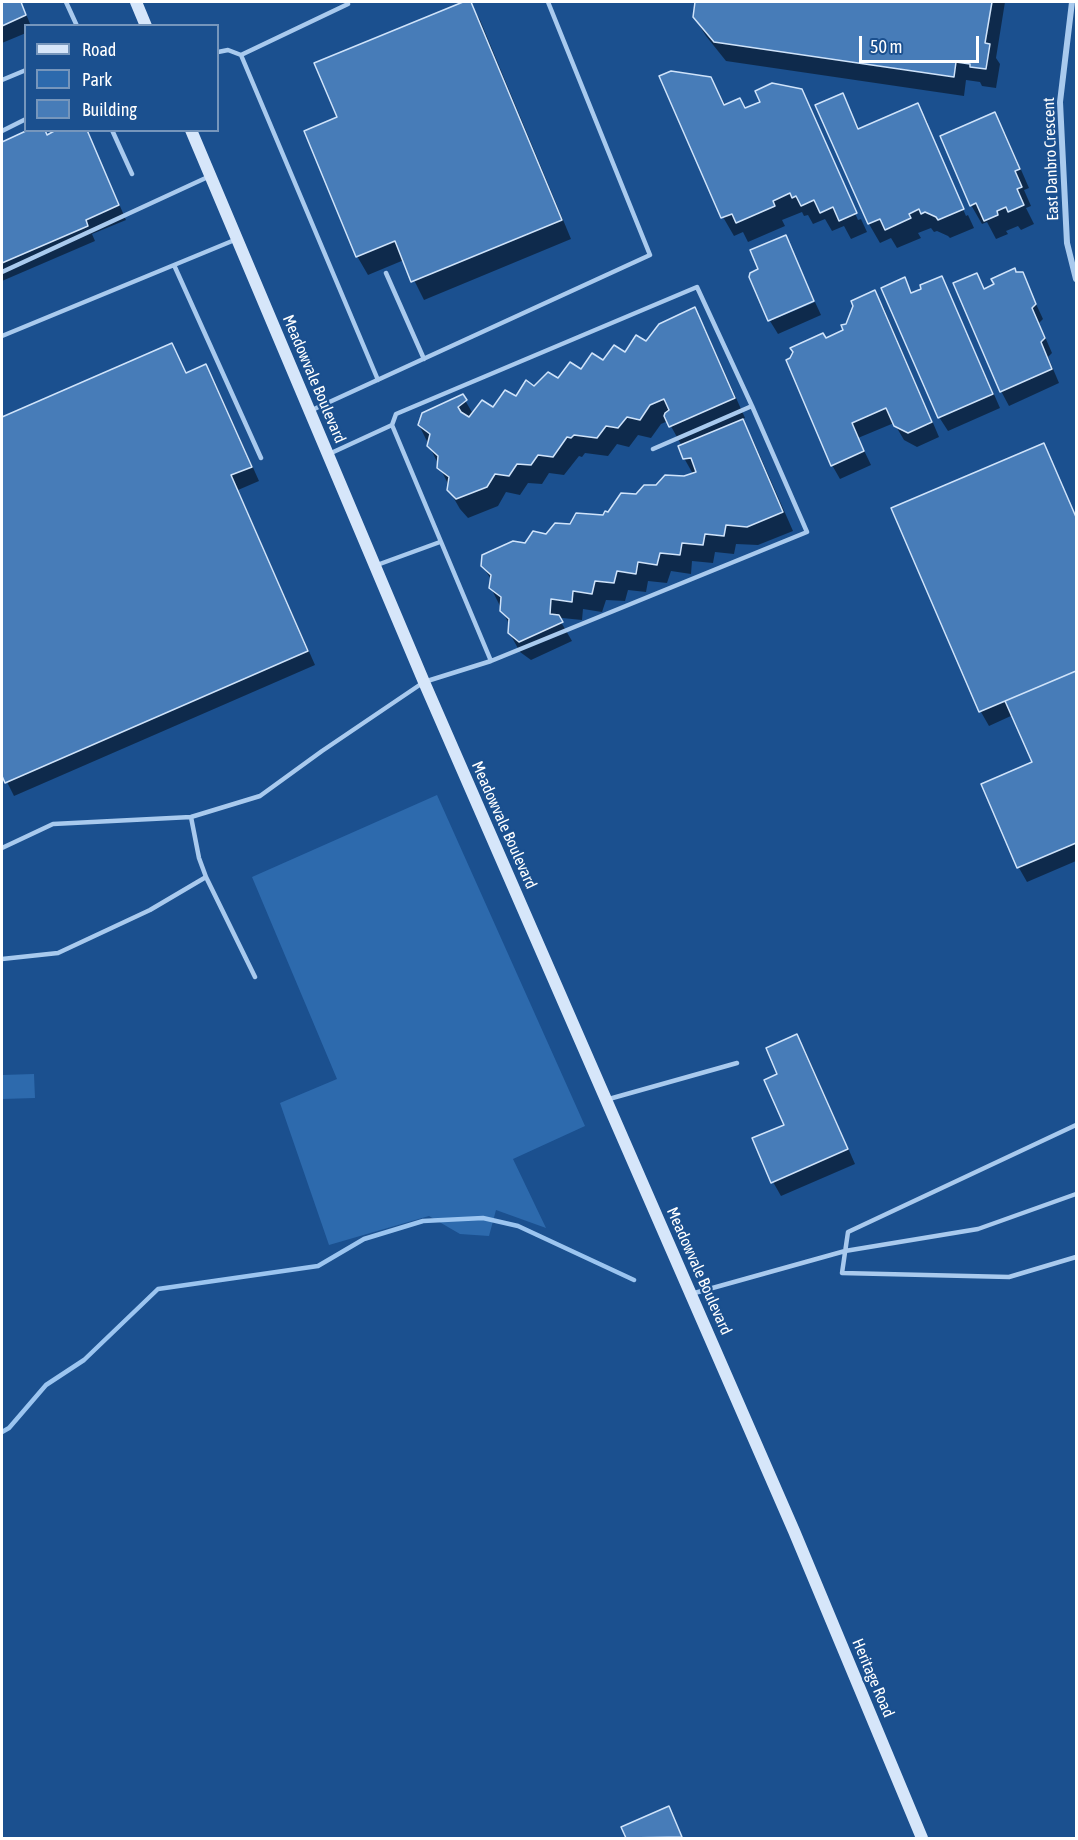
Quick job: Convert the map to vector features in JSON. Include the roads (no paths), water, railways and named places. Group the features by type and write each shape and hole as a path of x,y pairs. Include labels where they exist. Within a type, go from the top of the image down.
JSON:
{"main road":[{"path":"136,2 145,24"},
{"name":"Meadowvale Boulevard","path":"192,132 424,682 794,1531"},
{"name":"Heritage Road","path":"794,1531 922,1839"}],"street":[{"name":"East Danbro Crescent","path":"1072,2 1060,102 1067,243 1077,279"}],"lane":[{"path":"66,2 76,24"},
{"path":"309,411 650,255 548,2"},
{"path":"241,55 348,4"},
{"path":"219,52 228,50 241,55 378,380"},
{"path":"2,80 24,71"},
{"path":"2,131 24,120"},
{"path":"113,132 132,174"},
{"path":"2,272 210,177"},
{"path":"2,336 237,239"},
{"path":"174,264 261,458"},
{"path":"386,273 424,358"},
{"path":"2,848 53,824 191,817 260,796 321,751 424,682 491,661 807,532 697,286 396,414 392,425 491,661"},
{"path":"653,450 752,406"},
{"path":"328,455 392,425"},
{"path":"375,566 440,542"},
{"path":"191,817 199,858 206,878 255,977"},
{"path":"2,959 58,953 150,910 206,878"},
{"path":"606,1100 737,1063"},
{"path":"1077,1125 848,1232 842,1273 1008,1277 1077,1257"},
{"path":"691,1294 845,1251 978,1229 1077,1194"}],"waterway":[{"path":"2,1432 9,1428 46,1385 84,1360 158,1289 318,1266 364,1239 423,1221 483,1218 518,1226 634,1280"}]}
